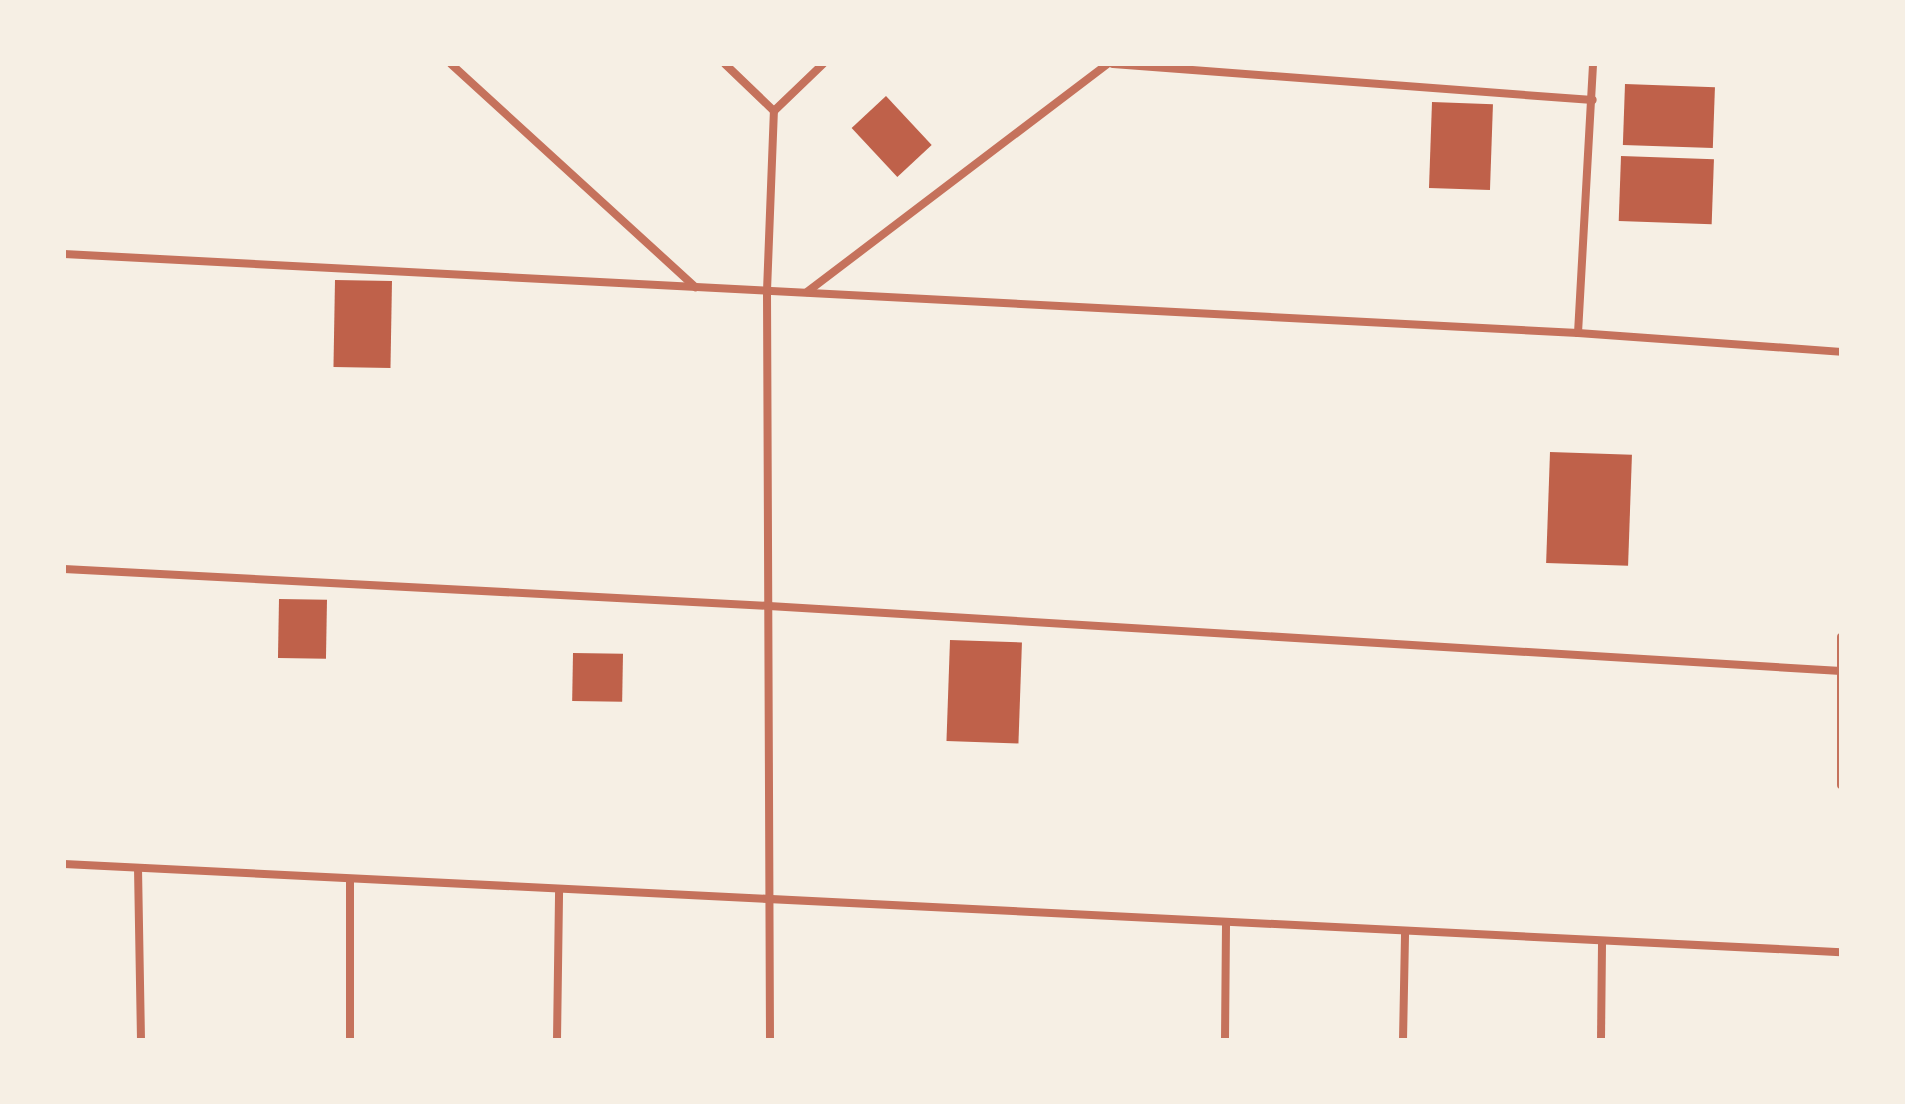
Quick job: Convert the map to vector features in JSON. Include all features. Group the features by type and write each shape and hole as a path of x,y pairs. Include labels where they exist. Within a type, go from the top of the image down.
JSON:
{"street":[{"path":"451,64 695,287"},
{"path":"725,64 774,111"},
{"path":"770,1040 767,291 774,111 823,64"},
{"path":"806,293 1110,64 1593,100"},
{"path":"1578,333 1593,64"},
{"path":"64,254 1578,333 1841,352"},
{"path":"64,569 769,606 1841,671"},
{"path":"1841,637 1841,785"},
{"path":"64,864 1841,952"},
{"path":"138,868 141,1040"},
{"path":"350,879 350,1040"},
{"path":"557,1040 559,889"},
{"path":"1225,1040 1226,922"},
{"path":"1403,1040 1405,931"},
{"path":"1601,1040 1602,941"}],"building":[{"path":"1625,84 1715,87 1713,148 1623,145"},
{"path":"886,96 932,145 897,177 852,128"},
{"path":"1432,102 1493,104 1490,190 1429,188"},
{"path":"1621,156 1714,159 1712,224 1619,221"},
{"path":"335,280 392,281 390,368 333,367"},
{"path":"1550,452 1632,455 1628,566 1546,563"},
{"path":"279,599 327,600 326,659 278,658"},
{"path":"950,640 1022,643 1018,743 946,741"},
{"path":"573,653 623,654 622,702 572,701"}]}
